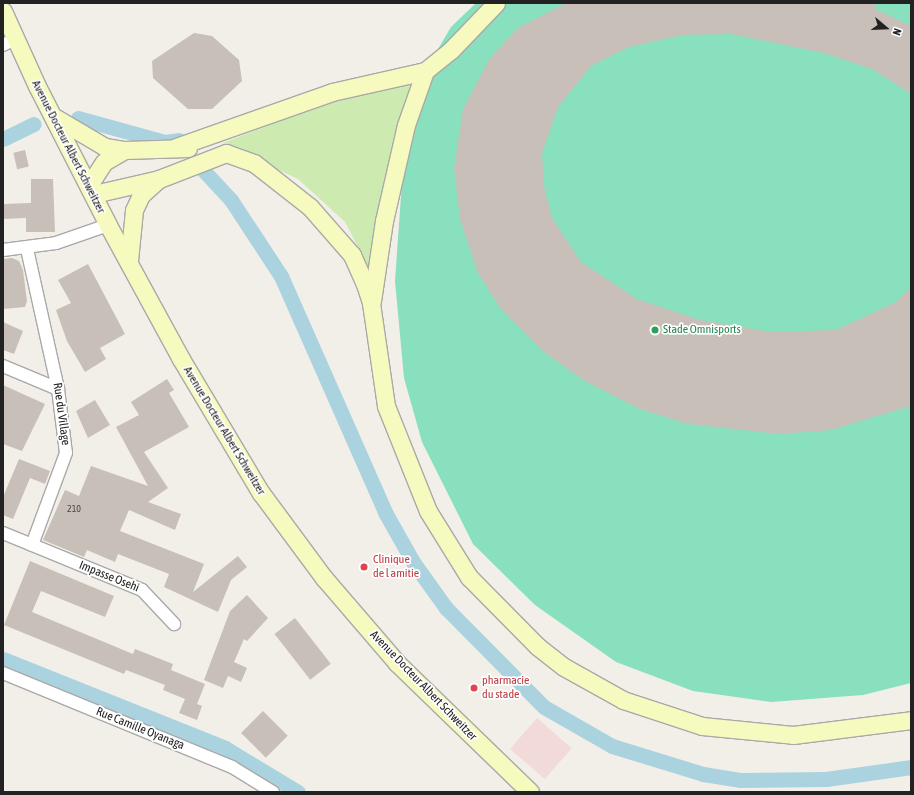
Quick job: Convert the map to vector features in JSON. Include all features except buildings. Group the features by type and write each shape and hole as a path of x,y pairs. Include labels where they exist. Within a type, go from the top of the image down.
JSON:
{"main road":[{"path":"176,147 332,92 425,71 451,50 496,3"},
{"name":"Avenue Docteur Albert Schweitzer","path":"3,11 9,42 53,116 108,225 261,493 324,578 397,663 530,792"},
{"path":"371,303 384,221 406,125 425,71"},
{"path":"53,116 105,147 125,150 176,147 215,155"},
{"path":"91,190 104,162 125,150"},
{"path":"91,190 159,179 215,155 226,153 254,163 310,207 352,255 371,303 387,412 428,511 469,577 532,641 564,667 599,688 658,714 732,730 793,735 911,720"},
{"path":"130,263 134,210 142,195 159,179"}],"street":[{"path":"3,250 28,248 56,243 108,225"},
{"name":"Rue du Village","path":"28,248 58,389 66,453 32,545"},
{"path":"3,366 58,389"},
{"path":"3,533 32,545"},
{"name":"Impasse Osehi","path":"32,545 142,590 174,624"},
{"name":"Rue Camille Oyanaga","path":"3,673 232,767 274,792"}],"shaded area":[{"path":"537,718 572,748 545,779 510,749"}],"green space":[{"name":"Stade Omnisports","path":"476,3 911,3 911,683 863,695 771,702 693,691 616,662 535,605 473,544 422,442 404,378 395,281 406,125 425,71 451,27"},
{"path":"412,84 370,270 345,222 298,179 223,143 331,101"}],"waterway":[{"path":"78,118 165,142 179,140"},
{"path":"3,139 34,124"},
{"path":"204,171 231,200 281,276 386,514 413,562 446,608 544,707 612,746 703,774 740,780 826,779 911,767"},
{"path":"3,659 225,748 298,792"}],"place":[{"name":"Stade Omnisports","path":"655,330"},
{"name":"Clinique de l amitie","path":"364,567"},
{"name":"pharmacie du stade","path":"474,688"}]}
